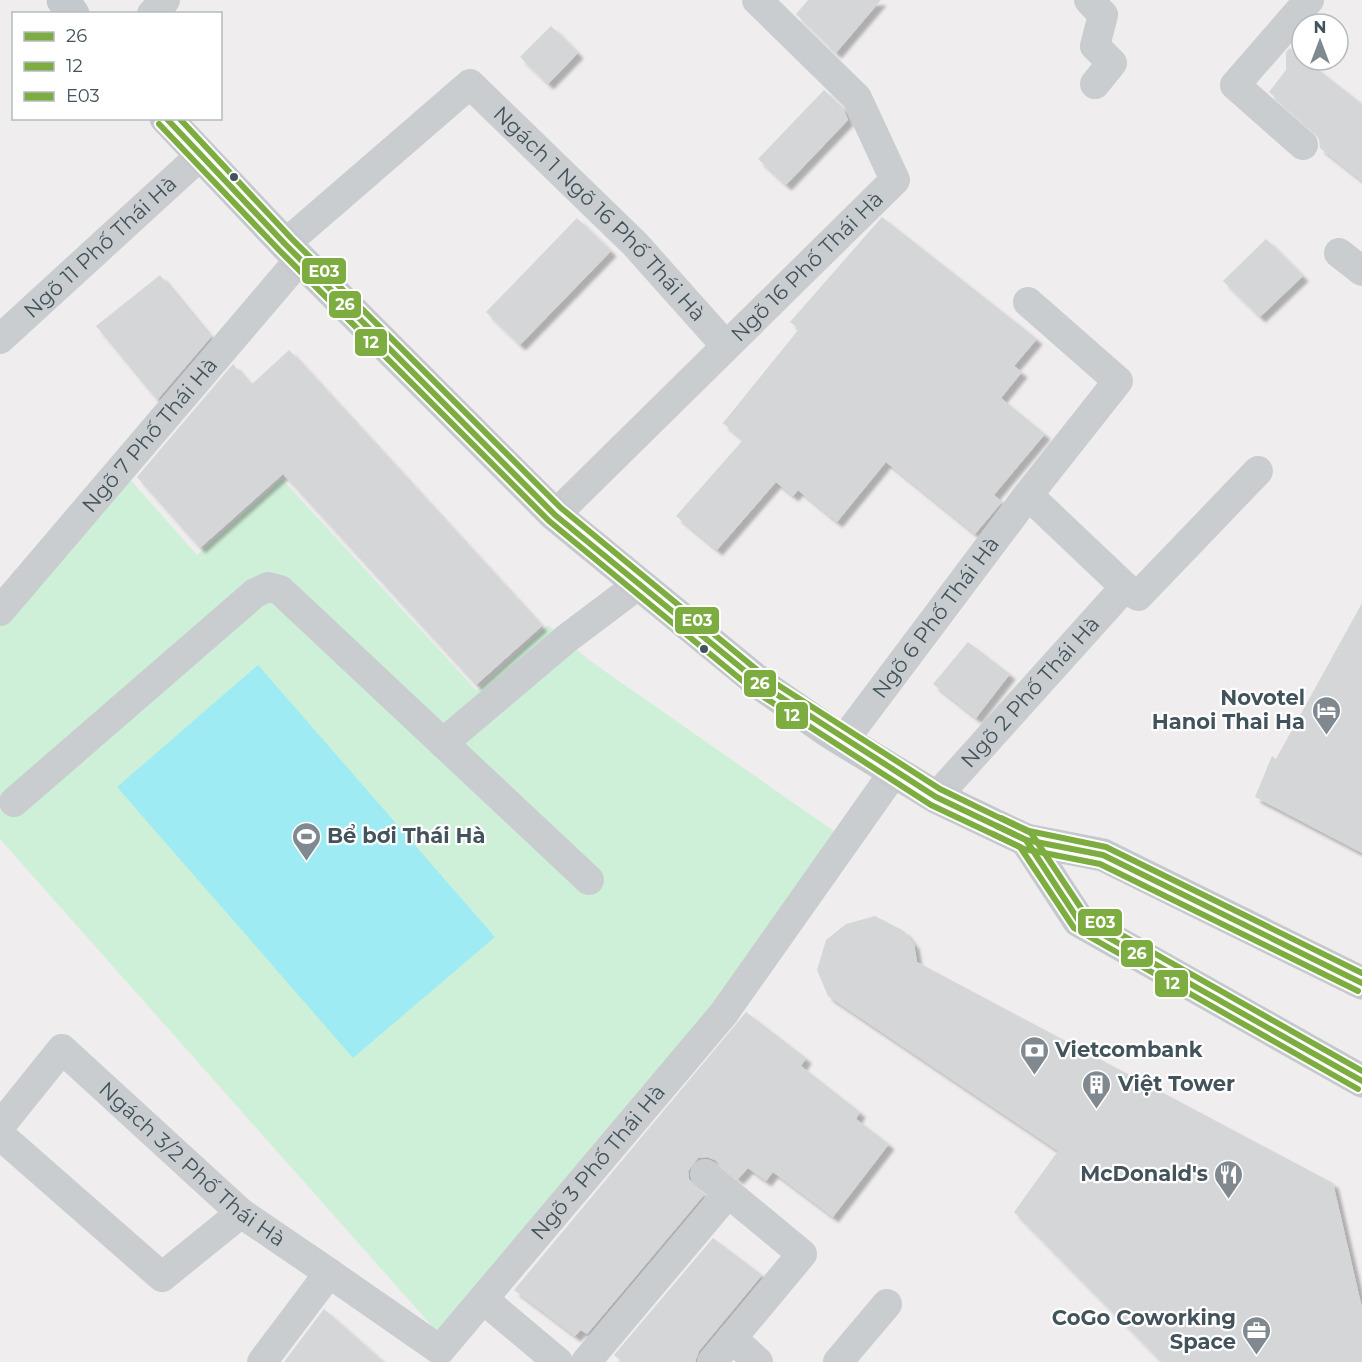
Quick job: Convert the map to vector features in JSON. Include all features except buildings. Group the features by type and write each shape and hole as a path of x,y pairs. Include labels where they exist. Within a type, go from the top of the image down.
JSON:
{"main road":[{"path":"168,120 293,252 555,515 762,685 843,740 936,797 1026,840 1103,855 1362,983"},
{"path":"1026,840 1079,921 1362,1081"}],"lane":[{"path":"154,12 165,0"},
{"name":"Ngõ 16 Phố Thái Hà","path":"555,515 895,180 857,98 757,0"},
{"path":"1304,145 1235,85 1309,0"},
{"path":"1095,84 1112,63 1095,46 1104,5"},
{"name":"Ngách 1 Ngõ 16 Phố Thái Hà","path":"470,84 636,244 726,346"},
{"name":"Ngõ 7 Phố Thái Hà","path":"0,611 293,252 470,84"},
{"name":"Ngõ 11 Phố Thái Hà","path":"0,339 201,155"},
{"path":"1339,253 1362,271"},
{"path":"1028,302 1118,381 1028,495 1138,596 1258,471"},
{"name":"Ngõ 6 Phố Thái Hà","path":"843,740 1028,495"},
{"path":"443,743 566,639 639,584"},
{"name":"Ngõ 2 Phố Thái Hà","path":"936,797 1125,586"},
{"path":"14,802 255,593 268,587 280,590 589,880"},
{"name":"Ngõ 3 Phố Thái Hà","path":"329,1273 444,1356 483,1299 724,1013 894,772"},
{"name":"Ngách 3/2 Phố Thái Hà","path":"0,1125 62,1049 241,1213 329,1273"},
{"path":"0,1136 162,1277 241,1213"},
{"path":"705,1174 802,1254 712,1362"},
{"path":"585,1362 728,1193"},
{"path":"262,1362 329,1273"},
{"path":"483,1299 558,1362"},
{"path":"838,1362 887,1304"},
{"path":"732,1338 758,1362"}],"green space":[{"path":"127,476 197,555 282,479 477,691 548,625 589,660 838,834 716,1011 439,1334 0,839 0,627"}],"water":[{"name":"Bể bơi Thái Hà","path":"258,665 495,937 353,1058 117,787"}],"transit line":[{"name":"26","path":"168,120 285,244 555,515 762,685 936,797 1026,840 1079,921 1362,1081"},
{"name":"E03","path":"181,120 291,238 561,508 767,678 940,789 1031,833 1085,914 1362,1071"},
{"name":"12","path":"159,124 279,250 549,521 756,692 931,805 1020,847 1074,928 1358,1089"},
{"name":"E03","path":"1001,818 1029,831 1106,847 1362,973"},
{"name":"26","path":"997,826 1026,840 1103,855 1362,983"},
{"name":"12","path":"993,834 1024,849 1100,864 1358,991"}],"place":[{"name":"Novotel Hanoi Thai Ha","path":"1326,736"},
{"name":"Bể bơi Thái Hà","path":"306,862"},
{"name":"Vietcombank","path":"1034,1076"},
{"name":"Việt Tower","path":"1097,1110"},
{"name":"McDonald's","path":"1229,1200"},
{"name":"CoGo Coworking Space","path":"1257,1356"}]}
